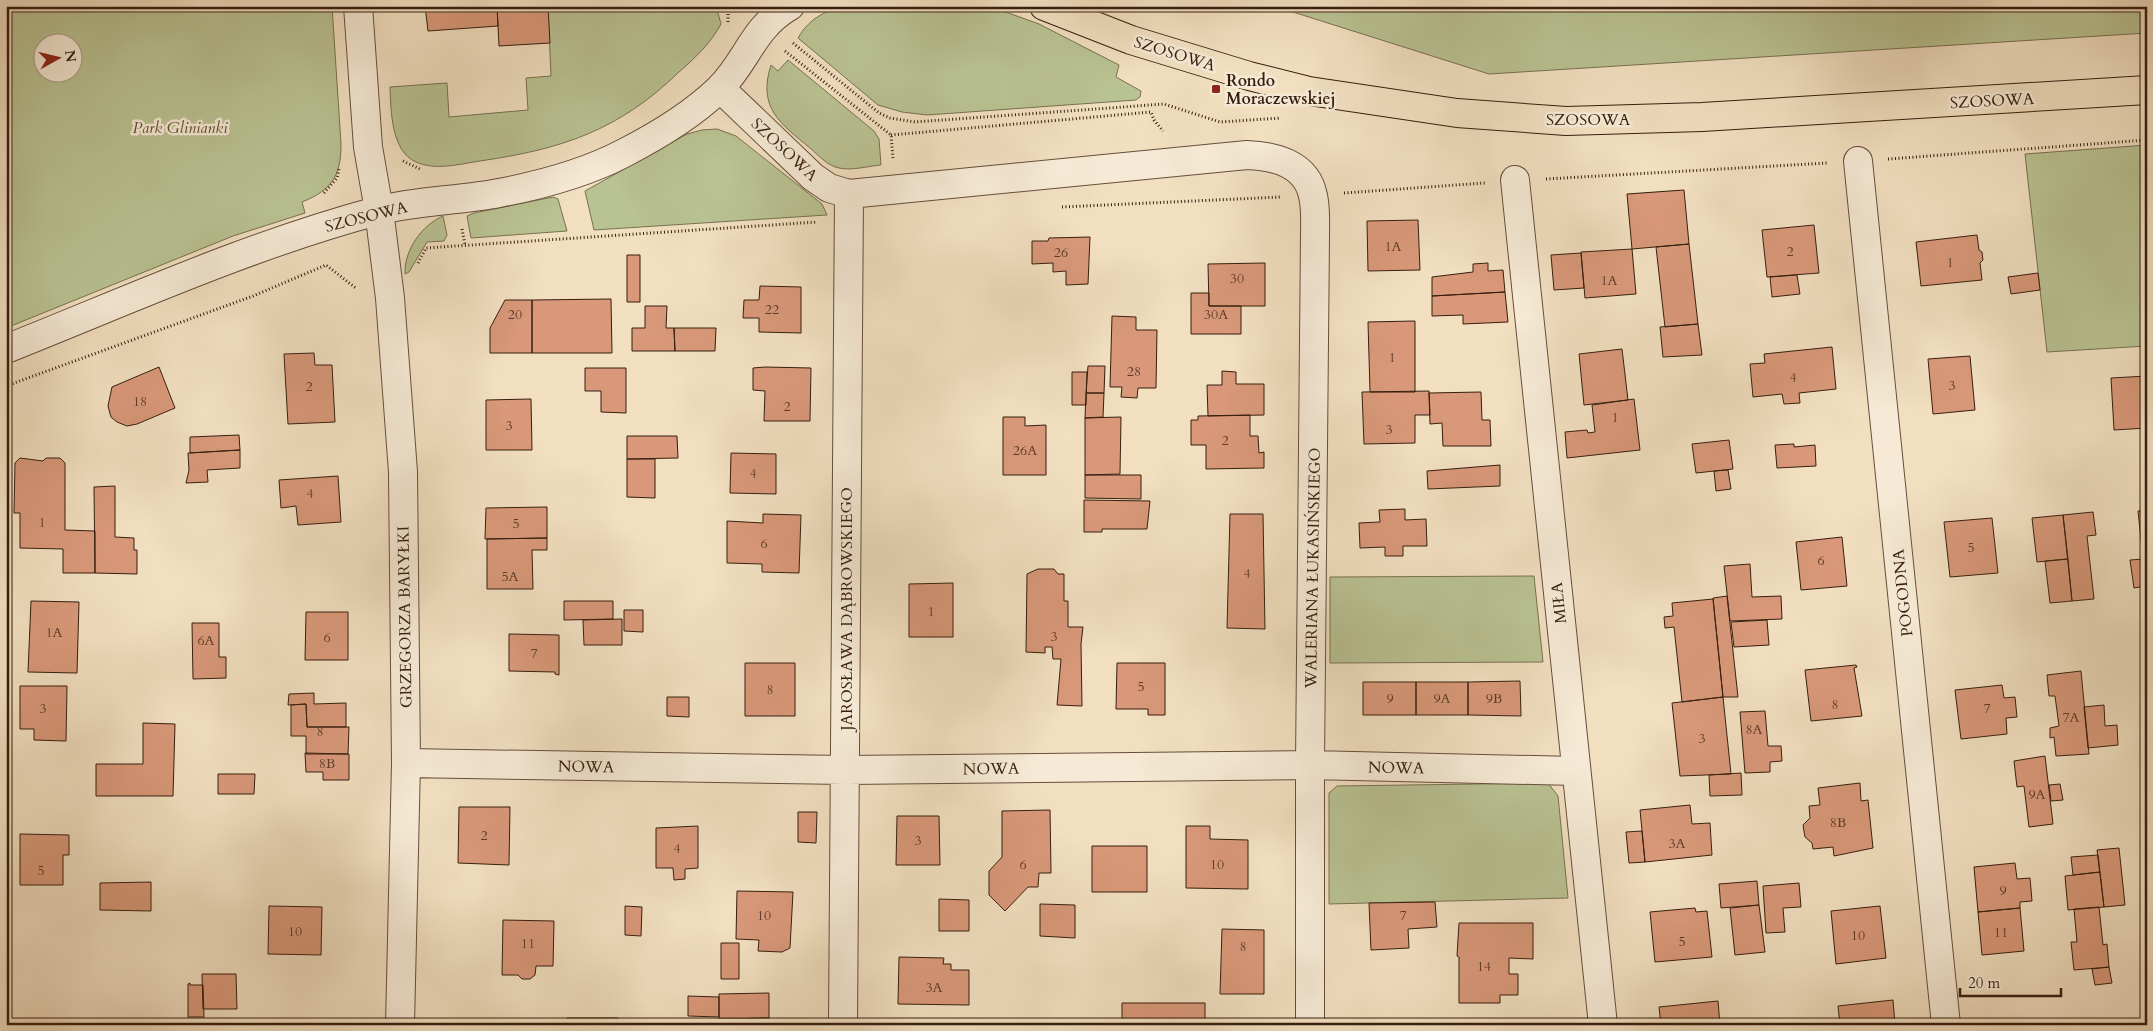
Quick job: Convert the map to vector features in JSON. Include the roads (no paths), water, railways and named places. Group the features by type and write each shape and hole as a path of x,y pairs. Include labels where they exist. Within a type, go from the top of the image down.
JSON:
{"main road":[{"name":"SZOSOWA","path":"1044,6 1131,40 1250,76 1309,90 1457,113 1566,121 1692,118 2147,90"}],"street":[{"name":"GRZEGORZA BARYŁKI","path":"358,6 368,148 379,210 398,285 403,472 406,763 400,1025"},
{"name":"SZOSOWA","path":"6,348 286,237 379,210 433,200 498,193 564,178 623,154 671,126 720,88 768,15 790,6"},
{"name":"SZOSOWA","path":"720,88 813,177 829,188 849,194 1247,154"},
{"name":"WALERIANA ŁUKASIŃSKIEGO","path":"1247,154 1269,156 1288,163 1300,171 1313,195 1316,235 1310,765 1310,1025"},
{"name":"POGODNA","path":"1858,162 1946,1025"},
{"name":"MIŁA","path":"1515,180 1575,771 1603,1025"},
{"name":"JAROSŁAWA DĄBROWSKIEGO","path":"843,1025 849,194"},
{"name":"NOWA","path":"406,763 845,770 1310,765 1575,771"}],"place":[{"name":"Rondo Moraczewskiej","path":"1216,89"}],"park label":[{"name":"Park Glinianki","path":"180,127"}]}
